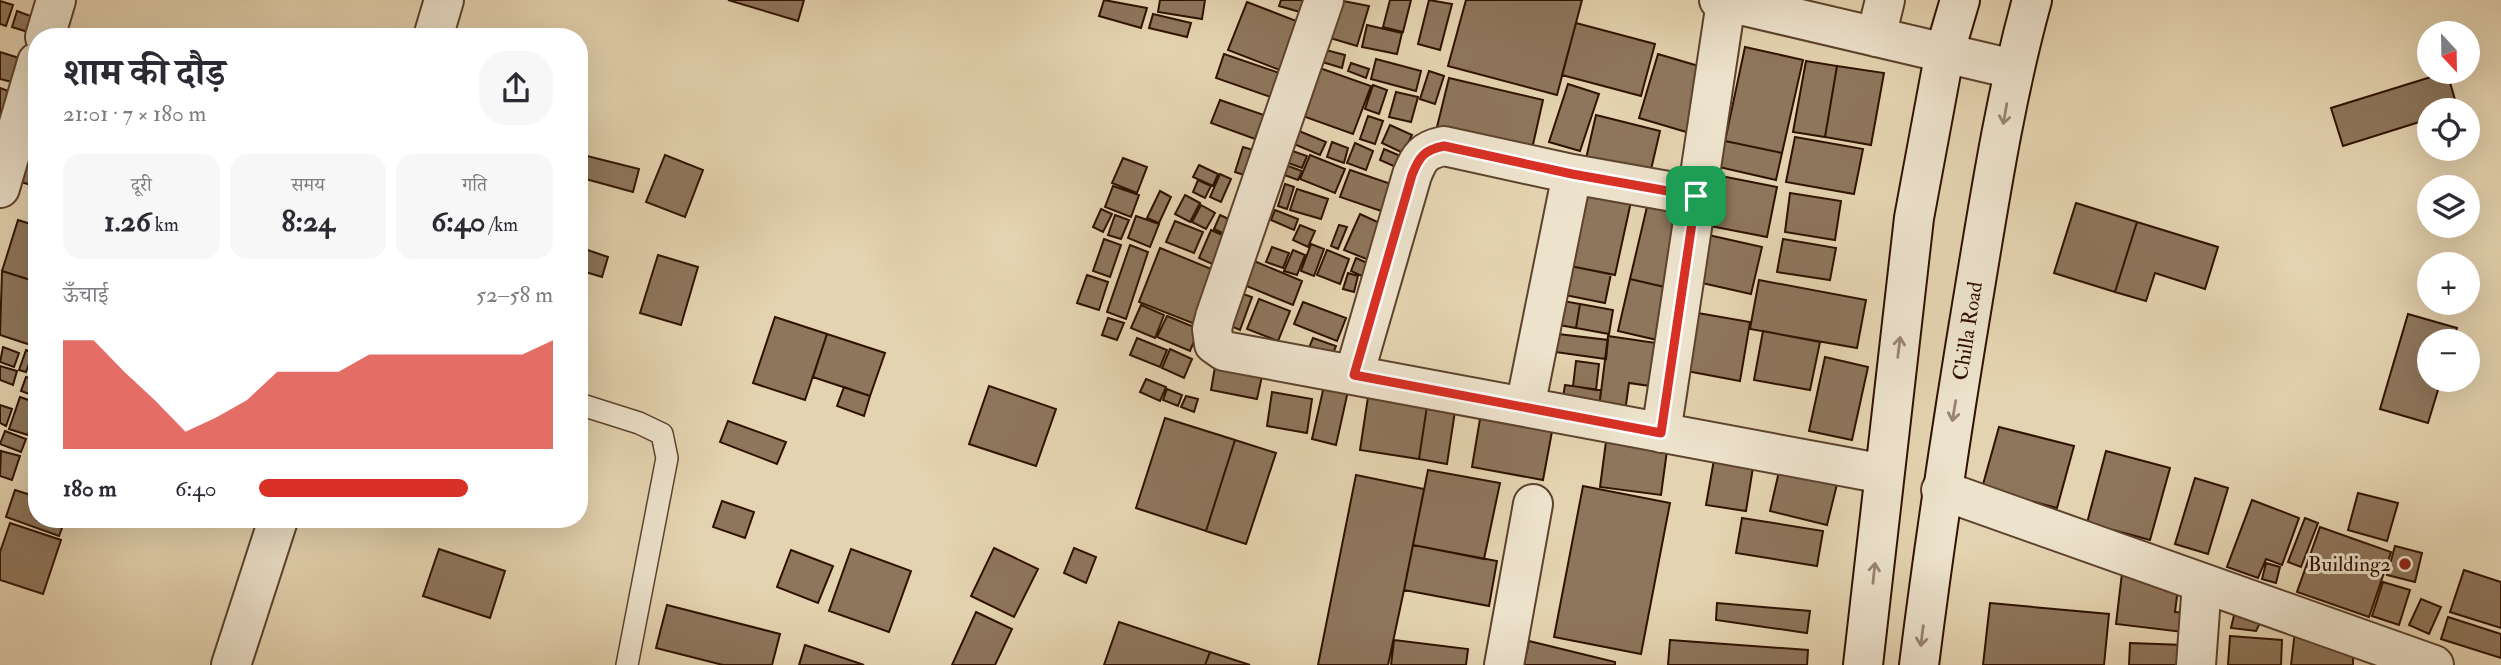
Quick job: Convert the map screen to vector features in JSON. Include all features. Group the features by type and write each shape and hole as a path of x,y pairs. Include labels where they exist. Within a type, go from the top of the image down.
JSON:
{"street":[{"path":"48,28 56,0"},
{"path":"436,28 444,0"},
{"path":"1324,0 1212,329 1214,344 1224,351 1884,474"},
{"path":"1876,37 1885,0"},
{"path":"1863,665 1914,218 1945,51 1960,0"},
{"name":"Chilla Road","path":"1919,665 1941,491 2013,69 2032,0"},
{"path":"1661,433 1723,1 2013,69"},
{"path":"0,188 28,93"},
{"path":"1354,375 1412,175 1420,156 1430,149 1444,146 1572,174 1696,196"},
{"path":"1525,407 1572,174"},
{"path":"1941,491 2202,583 2375,655 2434,665"},
{"path":"1504,665 1533,504"},
{"path":"231,665 275,528"},
{"path":"2196,665 2202,583"}],"lane":[{"path":"588,407 639,423 662,434 667,458 627,665"}],"building":[{"path":"728,0 804,0 798,21"},
{"path":"1104,0 1147,8 1141,28 1099,16"},
{"path":"1160,0 1205,0 1202,19 1158,12"},
{"path":"1281,0 1311,0 1307,14 1279,6"},
{"path":"1338,0 1369,6 1357,46 1327,37"},
{"path":"1390,0 1411,0 1403,32 1383,27"},
{"path":"1429,0 1452,4 1440,50 1418,44"},
{"path":"1466,0 1582,0 1557,95 1448,66"},
{"path":"0,1 13,5 6,26 0,24"},
{"path":"1247,2 1304,24 1285,72 1228,50"},
{"path":"17,11 36,18 28,32 12,27"},
{"path":"1153,14 1191,23 1187,37 1149,28"},
{"path":"1576,23 1655,44 1641,96 1562,75"},
{"path":"1367,25 1402,33 1397,54 1362,47"},
{"path":"1745,47 1803,60 1782,153 1725,141"},
{"path":"1322,49 1345,55 1342,68 1319,61"},
{"path":"0,52 19,58 12,82 0,79"},
{"path":"1224,54 1291,77 1282,101 1216,78"},
{"path":"1658,54 1712,70 1693,134 1639,118"},
{"path":"1376,59 1421,71 1416,91 1371,79"},
{"path":"1806,61 1837,66 1825,137 1793,132"},
{"path":"1351,63 1369,69 1366,78 1348,71"},
{"path":"1314,66 1371,86 1353,134 1297,114"},
{"path":"1837,66 1884,73 1871,145 1825,137"},
{"path":"1429,71 1444,76 1435,104 1420,99"},
{"path":"1449,78 1543,100 1532,149 1437,127"},
{"path":"2417,81 2417,84 2450,84 2455,98 2417,98 2417,123 2343,146 2331,108"},
{"path":"1568,84 1599,94 1580,151 1549,142"},
{"path":"1373,85 1387,90 1379,114 1365,109"},
{"path":"0,88 17,94 0,143"},
{"path":"1396,92 1418,97 1411,122 1389,117"},
{"path":"1220,100 1264,115 1255,139 1211,123"},
{"path":"1596,115 1660,131 1649,178 1585,163"},
{"path":"1368,116 1383,121 1375,144 1360,139"},
{"path":"1390,125 1412,135 1403,153 1382,143"},
{"path":"1294,129 1326,142 1320,155 1289,142"},
{"path":"1795,137 1863,149 1854,194 1786,182"},
{"path":"1725,141 1782,153 1776,180 1719,167"},
{"path":"1332,142 1348,148 1344,163 1327,157"},
{"path":"1355,143 1373,151 1366,170 1347,163"},
{"path":"1243,147 1263,153 1256,179 1235,172"},
{"path":"1284,148 1307,156 1302,168 1280,160"},
{"path":"1384,149 1403,157 1398,168 1380,160"},
{"path":"665,155 703,170 685,217 646,202"},
{"path":"1310,155 1345,169 1335,193 1300,179"},
{"path":"26,156 28,157 28,184 18,181"},
{"path":"588,156 639,169 633,192 588,180"},
{"path":"1123,158 1147,167 1137,193 1112,183"},
{"path":"1280,163 1302,171 1298,180 1276,172"},
{"path":"1199,165 1218,174 1213,186 1193,177"},
{"path":"1350,170 1397,186 1387,213 1340,197"},
{"path":"1220,174 1231,179 1221,202 1210,197"},
{"path":"1716,175 1777,187 1767,237 1705,225"},
{"path":"1198,180 1211,186 1205,198 1193,192"},
{"path":"1285,184 1294,187 1287,209 1278,206"},
{"path":"1113,186 1139,195 1131,217 1105,207"},
{"path":"1580,186 1632,197 1615,275 1560,264"},
{"path":"1297,189 1328,199 1321,219 1290,210"},
{"path":"1160,191 1171,197 1159,223 1147,218"},
{"path":"1790,193 1841,201 1835,240 1785,232"},
{"path":"1650,194 1689,202 1669,288 1630,279"},
{"path":"1185,195 1200,203 1190,222 1175,214"},
{"path":"2076,203 2137,222 2115,292 2054,273"},
{"path":"1201,205 1215,213 1206,229 1192,222"},
{"path":"1101,209 1112,214 1103,232 1093,227"},
{"path":"1275,210 1298,219 1294,230 1271,220"},
{"path":"1360,214 1384,225 1369,260 1344,250"},
{"path":"1115,215 1129,220 1121,239 1108,235"},
{"path":"1220,215 1239,224 1233,238 1214,229"},
{"path":"1136,216 1159,224 1150,247 1128,238"},
{"path":"18,220 28,223 28,279 2,271"},
{"path":"1175,221 1203,232 1194,253 1166,242"},
{"path":"2137,222 2218,247 2205,289 2155,273 2146,301 2115,292"},
{"path":"1300,225 1315,231 1308,247 1293,240"},
{"path":"1339,225 1347,227 1338,249 1331,246"},
{"path":"1211,230 1231,239 1219,267 1199,258"},
{"path":"1704,234 1762,247 1751,294 1693,281"},
{"path":"1104,239 1121,245 1110,277 1093,271"},
{"path":"1783,239 1836,248 1830,280 1777,272"},
{"path":"1311,244 1324,249 1314,276 1301,271"},
{"path":"1130,245 1148,252 1126,319 1107,312"},
{"path":"1272,247 1289,253 1283,268 1266,262"},
{"path":"1160,248 1221,273 1200,326 1139,302"},
{"path":"588,250 608,257 602,277 588,273"},
{"path":"1293,250 1305,255 1297,275 1284,271"},
{"path":"1327,250 1349,259 1340,284 1317,275"},
{"path":"658,255 698,267 681,325 640,313"},
{"path":"1356,258 1372,265 1366,278 1351,271"},
{"path":"1254,261 1302,281 1293,305 1244,285"},
{"path":"1560,264 1611,274 1605,303 1555,293"},
{"path":"2,271 28,279 28,344 0,335"},
{"path":"1348,273 1358,276 1354,292 1343,289"},
{"path":"1087,275 1108,282 1099,310 1077,303"},
{"path":"1630,279 1669,288 1657,340 1618,331"},
{"path":"1759,280 1866,300 1857,348 1750,329"},
{"path":"1237,292 1252,297 1240,330 1226,324"},
{"path":"1259,299 1290,311 1278,341 1247,329"},
{"path":"1552,299 1580,304 1576,328 1548,323"},
{"path":"1303,302 1346,318 1337,341 1294,324"},
{"path":"1580,304 1613,310 1609,334 1576,328"},
{"path":"1141,305 1164,315 1155,338 1131,328"},
{"path":"1692,312 1750,322 1740,381 1681,370"},
{"path":"2408,314 2457,328 2417,329 2417,392 2437,392 2428,423 2380,409"},
{"path":"1167,316 1199,329 1190,351 1157,337"},
{"path":"775,317 827,334 805,400 753,383"},
{"path":"1108,318 1124,323 1117,340 1102,335"},
{"path":"1763,331 1820,342 1810,390 1754,380"},
{"path":"827,334 885,353 870,396 813,377"},
{"path":"1558,334 1608,340 1606,359 1555,352"},
{"path":"1608,336 1663,344 1657,387 1629,383 1625,412 1599,408"},
{"path":"1137,338 1167,350 1160,367 1130,355"},
{"path":"1313,338 1336,346 1330,361 1307,353"},
{"path":"3,347 19,353 14,367 0,362"},
{"path":"1170,349 1192,359 1184,378 1162,368"},
{"path":"26,350 28,367 26,372 19,370"},
{"path":"1825,357 1868,367 1852,440 1809,431"},
{"path":"1576,361 1599,364 1596,390 1573,386"},
{"path":"0,366 17,371 13,385 0,380"},
{"path":"1215,367 1262,376 1257,399 1211,390"},
{"path":"26,377 28,378 28,394 21,391"},
{"path":"1326,377 1350,382 1336,445 1312,439"},
{"path":"1146,379 1166,387 1160,401 1140,392"},
{"path":"1565,385 1601,390 1599,408 1562,403"},
{"path":"989,386 1056,409 1036,466 969,444"},
{"path":"844,387 870,396 864,416 837,406"},
{"path":"1167,389 1182,395 1178,406 1163,400"},
{"path":"1272,392 1312,399 1307,433 1267,426"},
{"path":"1186,396 1198,399 1194,412 1181,407"},
{"path":"20,397 28,400 28,435 9,429"},
{"path":"1368,397 1427,406 1419,459 1360,450"},
{"path":"0,405 12,409 6,426 0,423"},
{"path":"1427,406 1455,411 1447,464 1419,459"},
{"path":"1481,413 1553,426 1543,480 1472,467"},
{"path":"1165,418 1235,440 1206,531 1136,508"},
{"path":"728,421 786,442 777,464 720,442"},
{"path":"1999,427 2074,446 2057,508 1982,488"},
{"path":"5,431 26,439 21,452 0,444"},
{"path":"1607,434 1668,443 1661,495 1600,487"},
{"path":"1235,440 1276,453 1246,544 1206,531"},
{"path":"1,451 20,456 12,480 0,476"},
{"path":"2106,451 2170,468 2150,540 2087,523"},
{"path":"1715,454 1754,461 1746,511 1706,505"},
{"path":"1780,467 1838,480 1827,525 1770,511"},
{"path":"1428,470 1500,483 1484,559 1413,545"},
{"path":"1356,475 1424,489 1404,590 1388,665 1318,665"},
{"path":"2195,478 2228,488 2208,554 2175,544"},
{"path":"1583,486 1670,503 1641,654 1554,637"},
{"path":"15,490 28,494 28,525 6,517"},
{"path":"2358,493 2398,503 2387,541 2348,530"},
{"path":"2252,500 2299,518 2282,565 2266,559 2258,578 2227,567"},
{"path":"722,501 754,512 745,538 713,527"},
{"path":"1742,518 1823,531 1817,566 1736,553"},
{"path":"2305,518 2318,523 2301,567 2288,562"},
{"path":"10,523 61,540 43,594 0,580 0,552"},
{"path":"2320,527 2391,552 2369,617 2297,592"},
{"path":"37,528 62,528 59,536"},
{"path":"1413,545 1497,561 1489,606 1404,590"},
{"name":"Building2","path":"2395,546 2422,553 2415,582 2387,575"},
{"path":"994,548 1038,569 1014,617 971,596"},
{"path":"1074,548 1096,557 1086,583 1064,573"},
{"path":"439,549 505,571 490,618 423,596"},
{"path":"851,549 911,571 889,632 829,611"},
{"path":"791,550 833,566 818,603 777,587"},
{"path":"2266,563 2280,567 2276,583 2262,579"},
{"path":"2464,570 2501,582 2501,628 2450,612"},
{"path":"2122,573 2179,580 2175,612 2193,613 2191,633 2116,624"},
{"path":"2383,582 2410,590 2399,625 2372,616"},
{"path":"2421,599 2441,607 2429,634 2409,625"},
{"path":"1717,603 1810,611 1807,633 1716,620"},
{"path":"1990,603 2109,614 2104,665 1983,665"},
{"path":"667,605 780,634 772,665 723,665 656,648"},
{"path":"2235,611 2263,617 2256,631 2231,628"},
{"path":"976,612 1012,629 995,665 952,665"},
{"path":"2448,617 2501,634 2501,658 2441,639"},
{"path":"1119,622 1210,652 1205,665 1104,665"},
{"path":"2295,631 2353,649 2353,665 2291,665"},
{"path":"2230,636 2282,640 2281,665 2228,665"},
{"path":"1394,640 1468,649 1466,665 1391,665"},
{"path":"1670,640 1808,650 1807,665 1668,665"},
{"path":"1529,641 1615,662 1615,665 1524,665"},
{"path":"2130,643 2184,645 2184,665 2129,665"},
{"path":"805,645 864,665 799,665"},
{"path":"1210,652 1250,665 1205,665"}],"place":[{"name":"Building2","path":"2405,564"}],"route":[{"path":"1444,146 1572,174 1696,196 1661,433 1354,375 1412,175 1420,156 1430,149 1444,146"}]}
